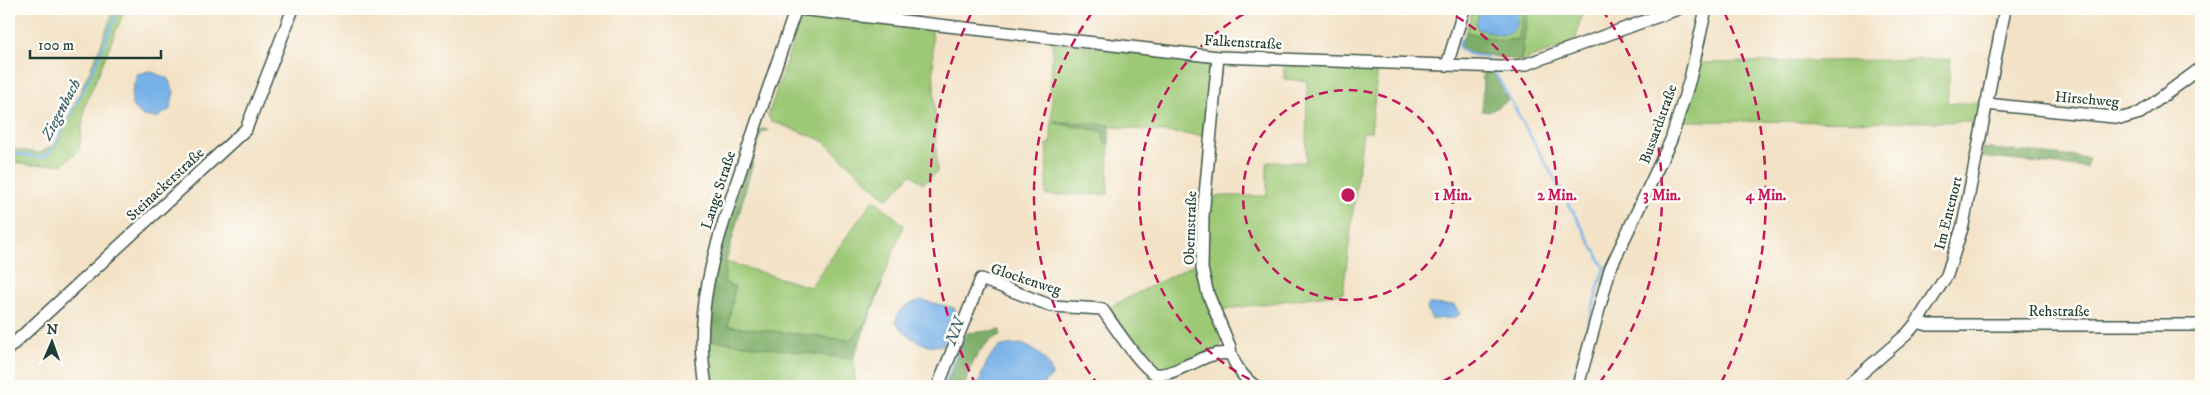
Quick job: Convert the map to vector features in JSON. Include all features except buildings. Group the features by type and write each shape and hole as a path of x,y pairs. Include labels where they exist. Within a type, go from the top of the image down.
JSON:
{"street":[{"name":"Steinackerstraße","path":"9,348 246,129 294,9"},
{"name":"Falkenstraße","path":"797,9 1218,57 1502,67 1524,65 1678,9"},
{"name":"Lange Straße","path":"706,386 701,341 702,311 707,279 720,231 797,9"},
{"path":"1447,65 1464,9"},
{"name":"Bussardstraße","path":"1578,386 1610,269 1670,140 1690,79 1706,9"},
{"name":"Im Entenort","path":"1847,386 1907,334 1917,322 1947,275 1963,225 2005,9"},
{"name":"Obernstraße","path":"1218,57 1203,216 1202,269 1208,294 1230,347 1230,354 1242,374 1255,386"},
{"name":"Hirschweg","path":"1986,104 2123,118 2140,113 2201,68"},
{"name":"Glockenweg","path":"938,386 981,279 1052,306 1102,308 1144,366 1154,374 1166,374 1209,356 1223,353 1230,354"},
{"name":"Rehstraße","path":"1917,322 1938,325 2201,325"}],"green space":[{"path":"114,9 125,9 85,106 79,150 64,164 30,165 9,161 9,149 40,153 57,143 99,50"},
{"path":"1473,9 1523,9 1520,39 1502,41 1466,32"},
{"path":"1523,9 1528,9 1521,61 1468,52 1460,46 1466,32 1502,41 1519,39"},
{"path":"1528,9 1583,9 1575,43 1521,61"},
{"path":"813,17 932,29 937,172 923,184 911,174 892,195 885,198 822,140 771,121 768,116 799,23"},
{"path":"1053,42 1203,59 1211,69 1206,136 1054,121 1054,123 1103,131 1105,143 1109,143 1108,194 1046,195 1047,144 1051,144 1052,95 1050,94"},
{"path":"1951,59 1947,103 1979,103 1974,122 1682,121 1698,63"},
{"path":"1284,63 1378,66 1371,132 1363,132 1343,293 1219,310 1210,281 1208,267 1207,240 1210,196 1267,196 1267,162 1306,162 1307,81 1284,79"},
{"path":"1483,70 1492,71 1508,101 1489,112 1482,111"},
{"path":"1054,121 1110,125 1109,143 1105,143 1103,131 1055,123"},
{"path":"768,130 761,133 726,262 724,282 735,287 728,326 849,340 865,322 882,284 853,359 709,340 710,283 757,131"},
{"path":"1982,148 2089,158 2086,168 1981,157"},
{"path":"874,199 904,225 867,320 857,334 849,340 727,326 735,287 724,282 726,262 810,287"},
{"path":"1197,263 1222,341 1220,348 1164,371 1147,364 1108,308"},
{"path":"1000,330 1000,335 987,343 977,356 969,371 965,386 946,386 967,333"},
{"path":"709,340 853,359 856,386 714,386"}],"water":[{"path":"1480,9 1518,9 1517,26 1509,34 1500,35 1478,29 1476,24"},
{"path":"150,71 168,79 174,92 170,109 157,118 143,116 132,106 132,92 137,74"},
{"path":"921,300 954,308 957,313 949,327 943,345 929,345 917,341 896,323 900,311 907,305"},
{"path":"1429,304 1454,305 1460,314 1454,318 1432,319 1427,309"},
{"path":"1021,344 1032,349 1045,360 1052,376 1041,386 978,386 985,366 994,351 1003,346"}],"waterway":[{"name":"Ziegenbach","path":"9,153 38,157 46,156 54,147 93,70 119,9"},
{"path":"1461,39 1459,46 1464,52 1486,57 1489,62"},
{"path":"1494,71 1604,267 1571,386"},
{"name":"NN","path":"980,294 989,288"},
{"name":"NN","path":"945,386 962,341"}]}
